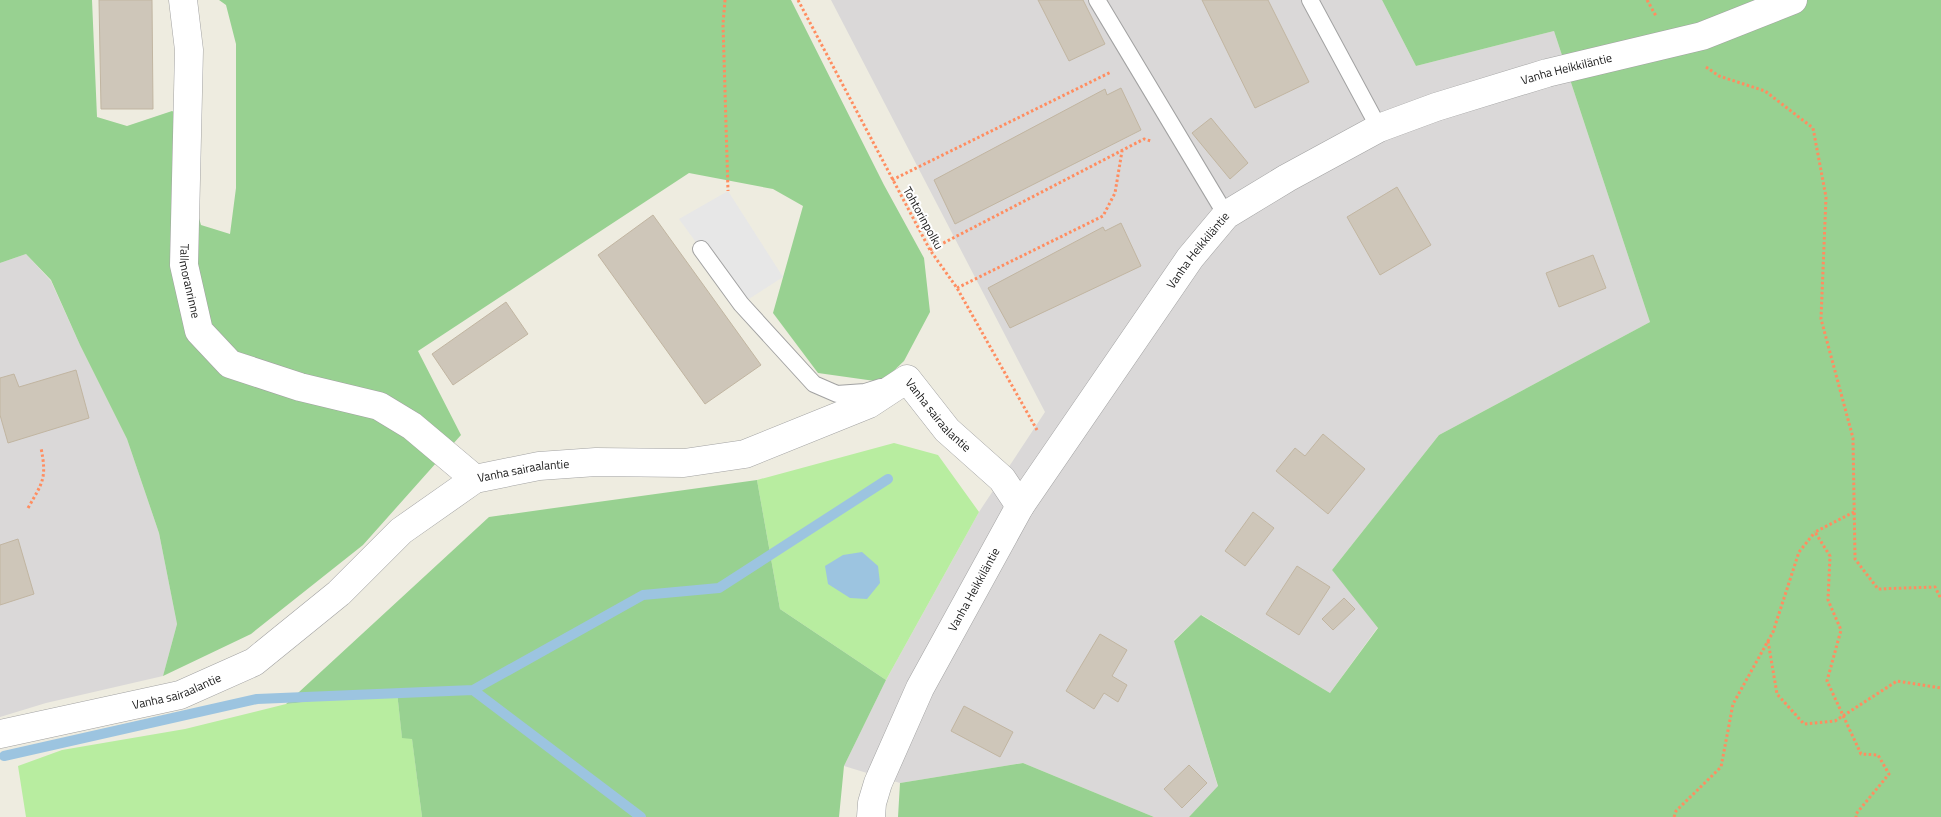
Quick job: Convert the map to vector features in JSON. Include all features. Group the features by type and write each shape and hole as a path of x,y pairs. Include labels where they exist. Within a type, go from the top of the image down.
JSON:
{"street":[{"name":"Tallmoranrinne","path":"183,0 189,50 184,265 199,331 230,364 300,387 379,406 412,426 475,479"},
{"name":"Vanha Heikkiläntie","path":"871,817 872,803 878,784 920,688 1020,506 1190,258 1226,215 1288,178 1380,128 1436,107 1547,73 1702,36 1793,0"},
{"name":"Vanha sairaalantie","path":"0,734 180,695 254,662 339,593 401,531 475,479 539,466 596,462 684,463 745,454 869,404 907,379 947,430 1002,478 1020,506"}],"lane":[{"path":"1097,0 1226,215"},
{"path":"1310,0 1380,128"},
{"path":"701,249 741,304 814,384 837,394 865,392 907,379"}],"path":[{"path":"725,0 723,24 728,191"},
{"name":"Tohtorinpolku","path":"798,0 930,250 957,288 1042,438"},
{"path":"1671,44 1719,76 1764,91 1814,128 1826,197 1821,319 1853,438 1855,559 1878,589 1935,587 1941,598"},
{"path":"892,180 1135,61"},
{"path":"930,250 1144,139 1187,152"},
{"path":"957,288 1103,216 1115,193 1122,150"},
{"path":"28,508 39,489 45,470 40,448"},
{"path":"1674,817 1676,811 1721,767 1733,704 1773,632 1799,552 1816,532 1854,512"},
{"path":"1816,532 1830,556 1828,600 1841,630 1827,682 1861,754 1878,755 1889,774 1856,814 1856,817"},
{"path":"1768,640 1777,694 1804,724 1835,721 1897,681 1941,688"}],"shaded area":[{"path":"831,0 1382,0 1416,66 1554,31 1650,322 1439,435 1332,570 1378,627 1330,693 1202,615 1174,640 1218,787 1189,817 1154,817 1023,763 900,783 844,766 886,680 979,512 1045,412"},
{"path":"728,191 783,277 741,304 679,219"},
{"path":"26,254 51,281 80,345 127,439 159,533 177,624 163,676 46,703 0,717 0,263"}],"green space":[{"path":"0,0 92,0 97,117 127,126 172,111 197,123 191,192 201,225 230,234 236,188 236,44 226,5 219,0 791,0 884,185 924,258 930,312 904,361 882,382 818,373 773,313 803,206 773,189 689,173 418,351 461,435 363,545 251,634 163,676 177,624 159,533 127,439 80,345 51,280 26,254 0,263"},
{"path":"1382,0 1941,0 1941,817 1189,817 1218,786 1174,641 1201,615 1330,693 1378,628 1332,570 1439,435 1650,322 1554,31 1416,66"},
{"path":"894,443 938,455 979,512 886,680 780,609 757,480"},
{"path":"757,480 780,609 886,680 844,766 839,817 422,817 412,739 402,738 397,692 286,704 489,517"},
{"path":"397,692 402,737 412,738 422,817 26,817 18,766 62,750 185,729 286,704"},
{"path":"1023,763 1154,817 898,817 900,783"}],"water":[{"path":"862,552 878,566 880,583 867,599 850,598 828,584 825,566 843,555"}],"building":[{"path":"99,0 152,0 153,109 101,109"},
{"path":"1038,0 1083,0 1105,44 1069,61"},
{"path":"1202,0 1268,0 1309,82 1255,108"},
{"path":"1121,88 1141,130 955,224 934,180 1105,89 1107,95"},
{"path":"1211,118 1248,163 1230,179 1192,133"},
{"path":"1397,187 1431,245 1380,275 1347,217"},
{"path":"653,215 761,365 705,404 598,255"},
{"path":"1121,223 1141,266 1010,328 988,288 1103,227 1105,231"},
{"path":"1593,255 1606,288 1559,307 1546,273"},
{"path":"506,302 528,334 453,385 432,354"},
{"path":"76,370 89,418 8,443 0,415 0,378 14,374 19,387"},
{"path":"1323,434 1365,469 1328,514 1276,471 1295,448 1305,456"},
{"path":"1253,512 1274,528 1245,566 1225,551"},
{"path":"18,539 34,594 0,605 0,545"},
{"path":"1297,566 1330,587 1299,635 1266,614"},
{"path":"1344,598 1355,609 1333,630 1322,619"},
{"path":"1100,634 1127,650 1112,676 1127,685 1118,702 1104,693 1094,709 1066,691"},
{"path":"964,706 1013,732 1000,757 951,731"},
{"path":"1189,765 1207,783 1182,808 1164,789"}],"waterway":[{"path":"473,690 643,595 719,588 888,479"},
{"path":"4,756 257,699 473,690 641,817"}]}
